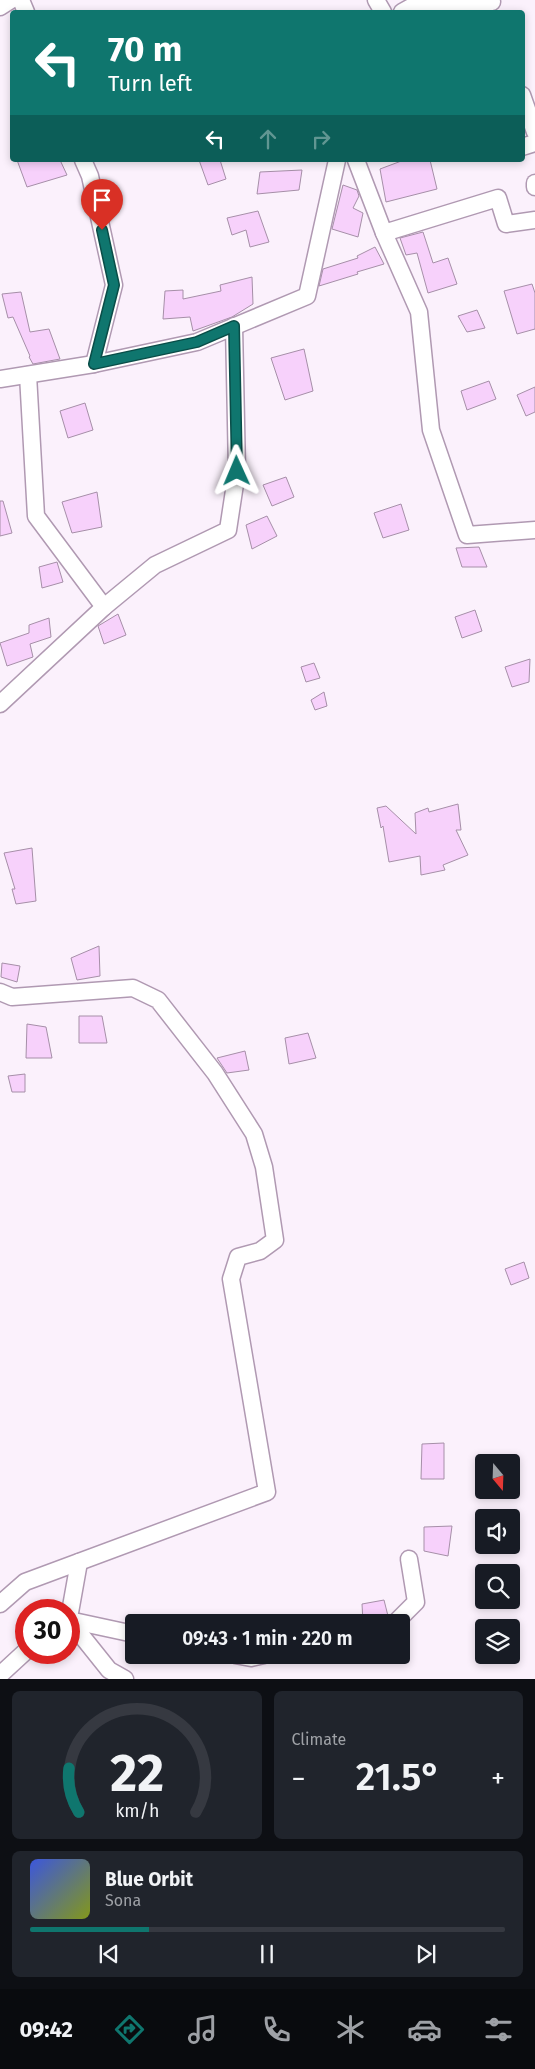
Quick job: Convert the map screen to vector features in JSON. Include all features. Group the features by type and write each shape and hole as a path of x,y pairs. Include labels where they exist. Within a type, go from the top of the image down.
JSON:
{"street":[{"path":"0,8 11,0"},
{"path":"406,10 412,7 492,2"},
{"path":"525,104 535,132"},
{"path":"85,162 90,176 114,285 94,364"},
{"path":"0,379 94,364 197,342 307,296 337,162"},
{"path":"357,162 384,233 419,312 431,430 467,535 535,530"},
{"path":"384,233 498,198 506,224 535,220"},
{"path":"0,704 104,607 155,566 228,530 237,471 234,326"},
{"path":"28,375 36,516 104,607"},
{"path":"0,992 12,997 132,988 158,1000 215,1074 254,1134 264,1167 275,1240 260,1251 238,1258 232,1279 267,1492 25,1582 0,1604"},
{"path":"404,1614 416,1602 409,1559"},
{"path":"73,1599 79,1562"},
{"path":"80,1622 125,1632"},
{"path":"80,1633 109,1670 125,1679"},
{"path":"0,1675 15,1661"}],"building":[{"path":"18,162 61,162 67,175 27,187"},
{"path":"200,162 221,162 226,179 208,185"},
{"path":"399,162 430,162 437,189 386,202 380,169"},
{"path":"302,170 299,190 257,194 260,172"},
{"path":"343,185 357,190 359,196 353,208 363,213 358,237 332,229"},
{"path":"258,211 269,242 250,247 246,230 232,235 227,218"},
{"path":"423,232 433,263 448,258 457,284 428,293 417,253 406,255 400,238"},
{"path":"375,247 384,264 319,286 323,269 358,258 357,256"},
{"path":"252,277 253,304 232,317 193,331 190,317 163,319 165,291 183,290 183,299 221,291 220,285"},
{"path":"532,284 535,293 535,329 517,334 504,291"},
{"path":"21,292 30,332 49,329 60,359 33,364 13,317 8,318 2,294"},
{"path":"477,310 485,328 467,332 458,316"},
{"path":"304,349 313,391 285,400 271,358"},
{"path":"489,381 496,399 467,410 461,391"},
{"path":"535,387 535,412 526,416 517,395"},
{"path":"85,403 93,430 68,438 60,411"},
{"path":"286,477 294,497 272,506 263,485"},
{"path":"97,492 102,527 72,533 62,502"},
{"path":"0,501 3,501 12,533 0,536"},
{"path":"401,504 409,530 383,538 374,513"},
{"path":"267,516 277,536 252,549 246,525"},
{"path":"479,547 487,567 462,567 456,548"},
{"path":"57,562 63,582 42,588 39,567"},
{"path":"475,610 482,631 462,638 455,617"},
{"path":"118,614 126,635 104,644 98,626"},
{"path":"49,618 51,637 30,644 33,657 7,666 0,643 29,633 29,625"},
{"path":"530,659 529,682 512,687 505,667"},
{"path":"314,663 320,678 306,682 301,667"},
{"path":"324,692 327,706 315,710 311,700"},
{"path":"458,804 461,830 456,830 468,855 443,865 445,870 421,875 420,856 389,862 383,826 381,828 377,808 386,806 416,834 415,813 428,808 429,812"},
{"path":"32,848 36,901 16,904 12,889 15,889 4,853"},
{"path":"99,946 100,976 77,980 71,958"},
{"path":"2,963 20,966 17,982 1,977"},
{"path":"79,1016 102,1016 107,1043 79,1043"},
{"path":"27,1024 46,1027 52,1058 26,1058"},
{"path":"308,1033 316,1058 289,1064 285,1038"},
{"path":"245,1051 249,1070 227,1073 217,1058"},
{"path":"25,1074 25,1092 12,1092 8,1076"},
{"path":"524,1262 529,1278 511,1285 505,1269"},
{"path":"444,1443 444,1479 421,1479 422,1444"},
{"path":"452,1526 448,1556 424,1551 424,1527"},
{"path":"384,1600 388,1614 363,1614 362,1604"}],"route":[{"path":"102,230 114,285 94,364 197,342 234,326 237,471"}]}
